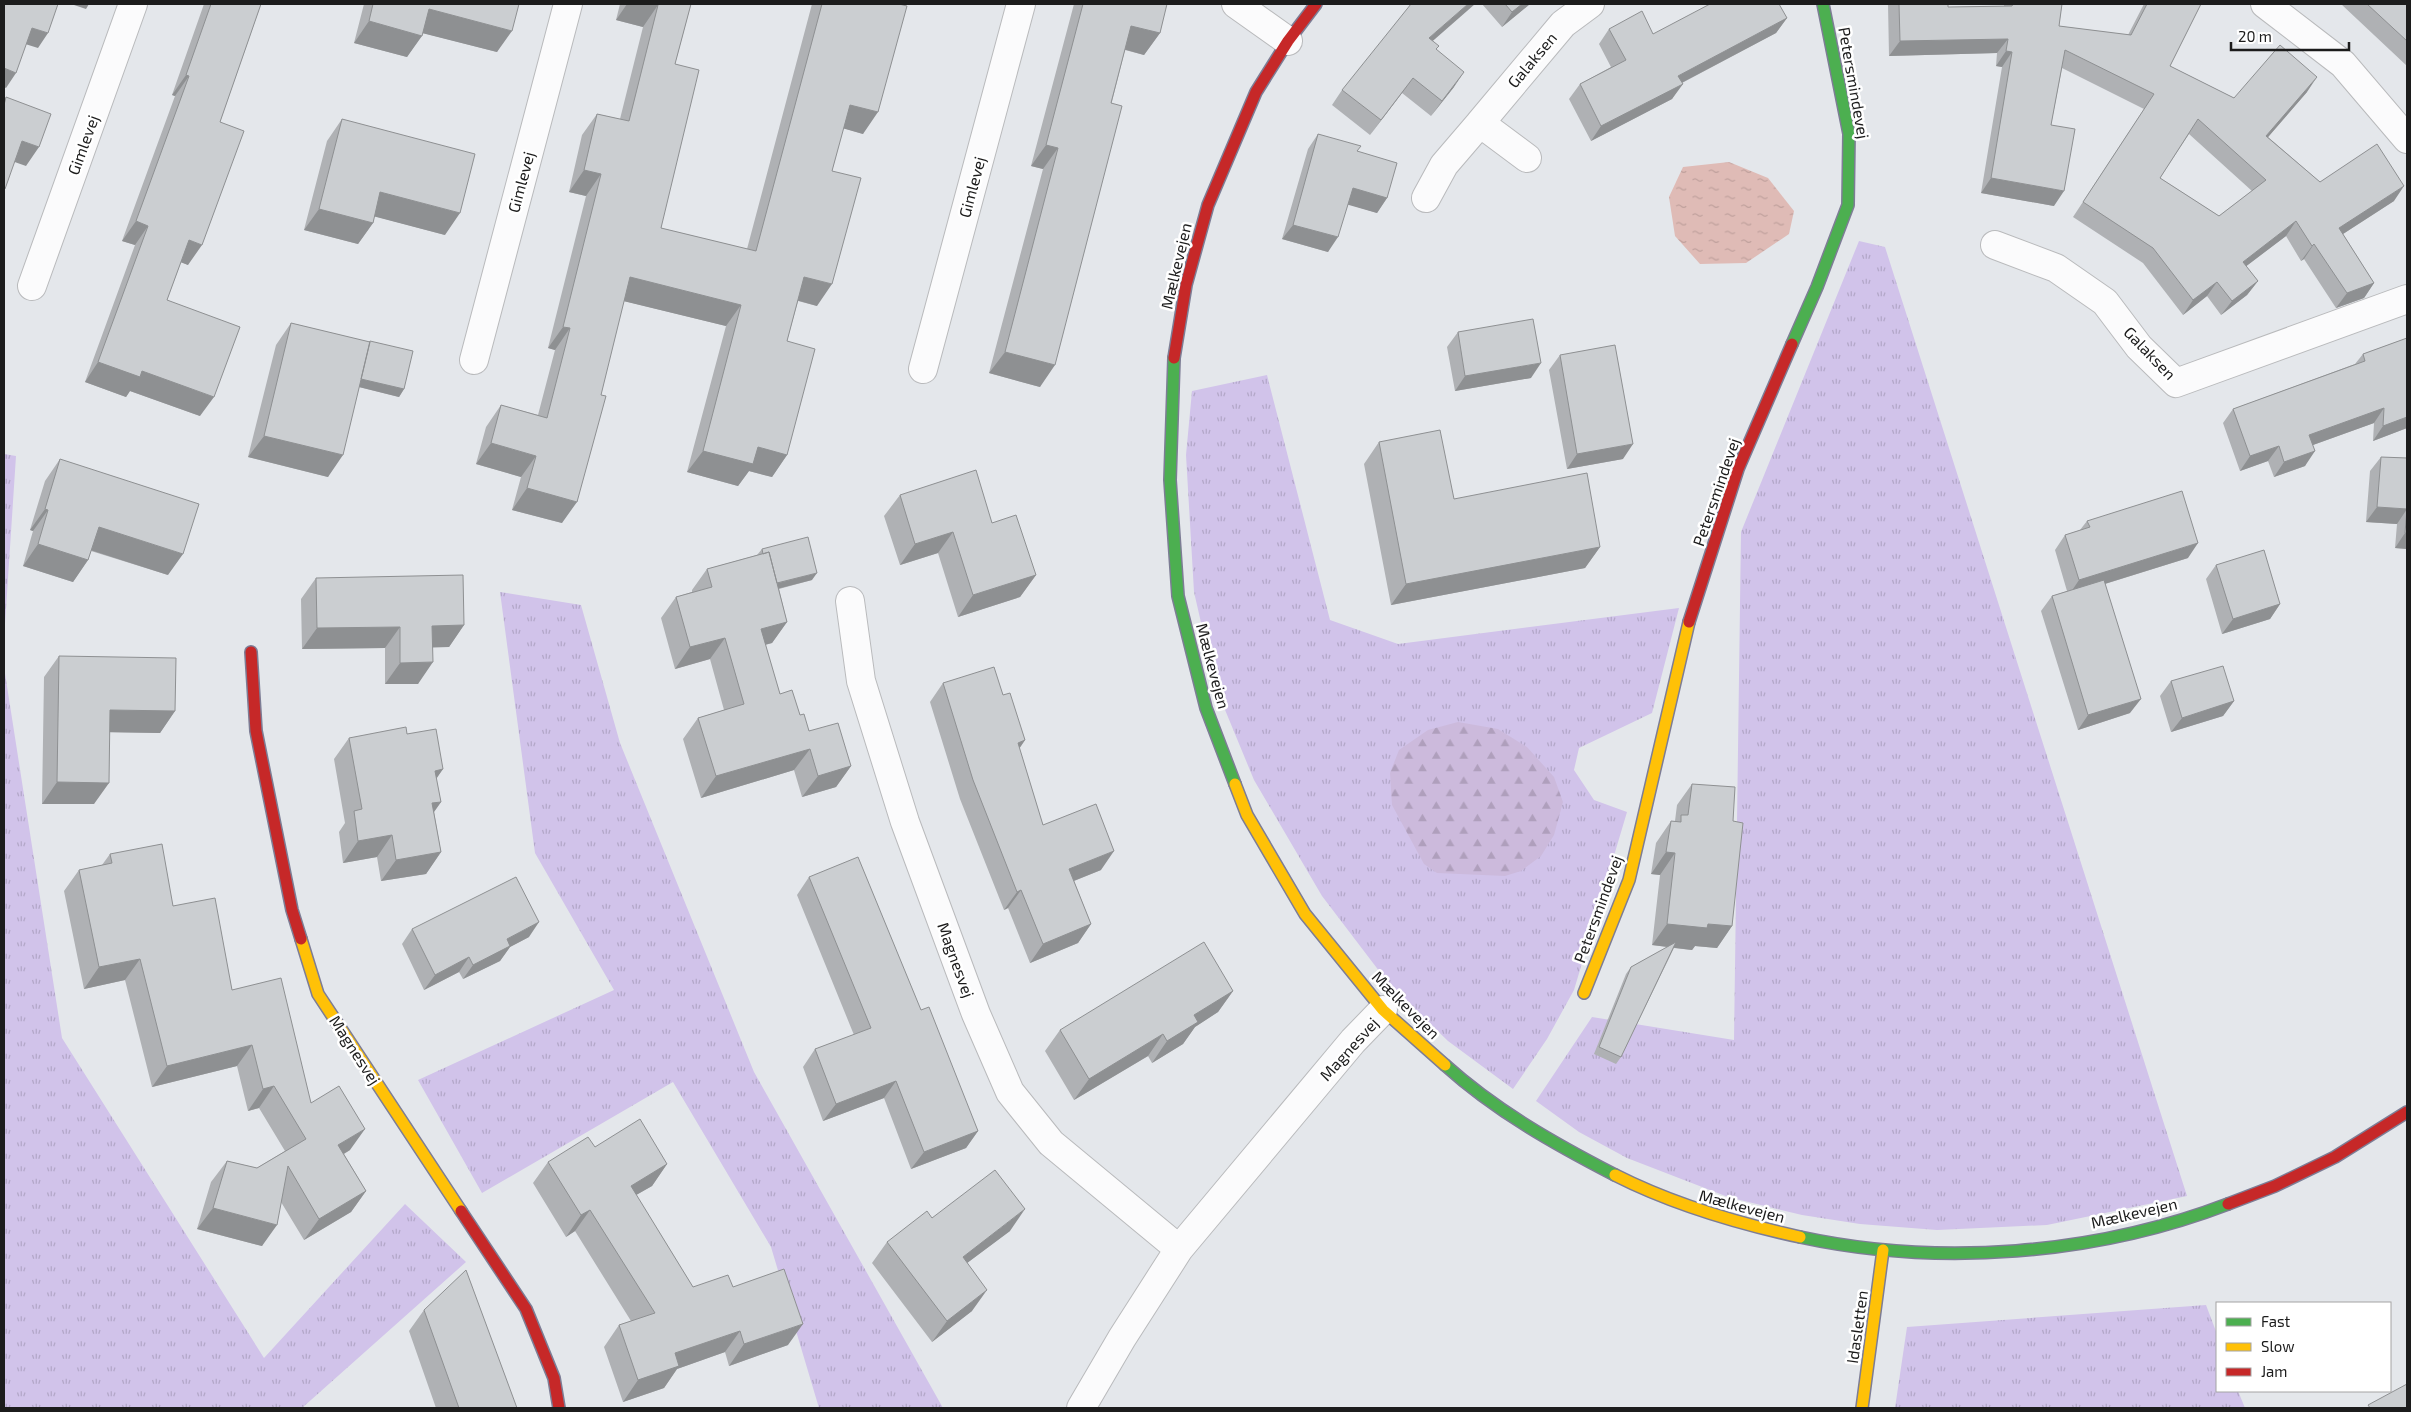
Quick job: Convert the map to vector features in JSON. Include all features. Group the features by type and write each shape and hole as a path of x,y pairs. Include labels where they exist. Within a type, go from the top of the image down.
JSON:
{"street":[{"name":"Gimlevej","path":"32,286 133,4"},
{"name":"Gimlevej","path":"474,360 568,4"},
{"name":"Gimlevej","path":"924,369 1021,4"},
{"path":"1236,4 1288,41"},
{"name":"Mælkevejen","path":"1316,4 1288,41 1256,92 1212,197 1186,285 1173,366 1170,480 1178,596 1206,708 1248,815 1305,914 1383,1010 1464,1082 1513,1118 1570,1152 1629,1182 1688,1208 1752,1227 1817,1241 1883,1250 1950,1253 2017,1250 2083,1242 2148,1229 2212,1210 2275,1186 2334,1157 2407,1112"},
{"name":"Galaksen","path":"1426,198 1444,165 1563,24 1590,4"},
{"name":"Petersmindevej","path":"1584,993 1629,880 1683,642 1738,469 1817,287 1848,205 1849,134 1822,4"},
{"path":"2265,4 2343,64 2407,139"},
{"path":"1480,123 1527,158"},
{"name":"Galaksen","path":"1995,245 2056,268 2106,302 2139,347 2176,384 2407,299"},
{"name":"Magnesvej","path":"850,601 861,681 905,822 976,1014 1010,1092 1051,1143 1180,1249"},
{"name":"Magnesvej","path":"252,652 256,731 292,910 318,994 526,1309 554,1378 559,1408"},
{"name":"Magnesvej","path":"1081,1408 1122,1338 1180,1249 1353,1041 1383,1010"},
{"name":"Idasletten","path":"1862,1408 1883,1250"}],"green space":[{"path":"1859,241 1885,247 2187,1196 2047,1225 1937,1230 1860,1224 1802,1215 1728,1197 1627,1158 1579,1132 1536,1101 1592,1017 1734,1040 1741,532"},
{"path":"1267,375 1330,620 1398,644 1679,608 1652,713 1579,748 1574,770 1594,800 1627,812 1574,990 1547,1039 1513,1089 1448,1041 1389,984 1322,896 1254,780 1216,688 1194,592 1186,455 1192,391"},
{"path":"4,454 16,456 4,639"},
{"path":"500,592 581,605 620,743 754,1072 943,1408 819,1408 771,1247 673,1082 482,1193 418,1080 614,990 535,853"},
{"path":"4,667 62,1038 264,1358 405,1204 466,1262 302,1408 4,1408"},
{"path":"1458,722 1498,729 1527,747 1554,777 1563,802 1554,835 1541,856 1521,871 1505,876 1437,873 1424,864 1392,805 1390,773 1399,750 1428,730"},
{"path":"2206,1305 2216,1331 2216,1392 2238,1392 2245,1408 1895,1408 1907,1327"}],"water":[{"path":"1729,162 1768,178 1794,211 1789,234 1746,263 1700,264 1675,236 1669,197 1683,167"}],"building":[{"path":"4,4 58,4 48,33 32,28 16,73 4,68"},
{"path":"211,4 261,4 220,122 244,131 202,245 189,240 167,300 240,327 214,397 142,371 140,377 98,362 148,226 136,221 189,76 186,75"},
{"path":"373,4 519,4 512,31 429,9 422,36 369,21"},
{"path":"651,4 691,4 675,64 699,70 661,228 756,251 822,4 899,4 907,6 878,112 850,105 832,171 861,178 832,284 804,277 787,341 815,349 787,455 758,447 753,464 703,451 741,305 630,277 601,395 606,396 577,502 527,488 536,456 491,443 501,405 547,418 570,328 563,327 601,174 584,170 597,114 629,121 658,5"},
{"path":"1083,4 1167,4 1160,33 1131,26 1111,103 1122,106 1055,365 1005,352 1058,148 1046,145"},
{"path":"1411,4 1468,4 1429,38 1439,46 1436,49 1464,72 1442,101 1413,78 1381,120 1342,90"},
{"path":"1505,4 1522,4 1512,12"},
{"path":"1710,4 1779,4 1787,18 1678,76 1683,84 1601,126 1580,84 1626,60 1609,29 1642,11 1653,34"},
{"path":"1899,4 1948,4 1948,7 2062,4 2059,26 2131,35 2147,4 2201,4 2170,66 2234,98 2280,45 2317,77 2266,136 2320,182 2377,144 2404,186 2339,228 2374,283 2347,293 2296,221 2243,262 2258,281 2232,301 2217,282 2193,300 2153,248 2083,202 2154,94 2065,50 2051,125 2075,129 2064,191 1991,178 2012,52 2006,51 2008,39 1900,41","holes":["2198,119 2266,180 2219,216 2160,178"]},
{"path":"2367,4 2407,4 2407,41"},
{"path":"6,97 51,114 39,147 22,141 4,189 4,105"},
{"path":"342,119 475,154 460,213 380,192 373,223 319,209"},
{"path":"1318,134 1361,146 1357,151 1397,163 1387,198 1353,188 1338,237 1293,225"},
{"path":"1533,319 1541,363 1465,376 1458,332"},
{"path":"291,323 370,342 343,455 264,436"},
{"path":"2407,338 2407,417 2383,426 2384,408 2309,435 2315,451 2284,462 2279,446 2250,456 2233,409 2365,361 2363,354"},
{"path":"370,341 413,351 404,389 361,379"},
{"path":"1615,345 1633,444 1577,454 1560,355"},
{"path":"1440,430 1454,499 1587,473 1600,547 1406,584 1379,442"},
{"path":"2381,457 2407,458 2407,509 2377,507"},
{"path":"60,459 199,504 183,554 99,527 88,560 38,544 48,510 45,509"},
{"path":"976,470 992,523 1016,515 1036,575 973,595 953,532 915,544 900,495"},
{"path":"2182,491 2198,543 2079,580 2065,535 2090,527 2087,521"},
{"path":"2407,509 2407,533 2405,533"},
{"path":"808,537 817,573 777,583 769,552 763,554 762,549"},
{"path":"2264,550 2280,604 2233,619 2216,565"},
{"path":"769,552 787,622 761,629 780,694 792,690 800,715 804,714 809,731 838,723 851,766 818,776 810,749 716,776 698,718 744,704 725,638 690,647 676,597 712,587 707,569"},
{"path":"463,575 464,625 432,626 433,662 400,663 400,627 317,628 316,578"},
{"path":"2104,580 2141,699 2088,715 2052,596"},
{"path":"59,656 176,658 175,711 110,710 109,783 57,782"},
{"path":"2223,666 2234,701 2182,718 2171,681"},
{"path":"994,667 1003,695 1010,693 1025,740 1018,743 1043,825 1096,804 1114,851 1069,869 1091,924 1043,944 1021,890 1017,892 973,780 943,683"},
{"path":"406,727 407,734 436,729 443,769 435,771 441,802 432,803 441,852 396,860 392,835 358,841 354,811 362,809 349,738"},
{"path":"1692,784 1735,787 1733,821 1743,823 1732,926 1708,924 1707,928 1667,924 1675,853 1666,852 1671,821 1681,822 1681,815 1688,815"},
{"path":"162,844 173,906 215,898 232,990 281,978 311,1103 339,1086 365,1129 338,1145 366,1191 319,1219 288,1166 277,1225 213,1208 227,1161 257,1168 306,1139 274,1086 263,1089 252,1045 167,1066 140,959 99,967 79,870 112,863 110,854"},
{"path":"858,857 921,1010 929,1007 978,1131 924,1152 896,1081 836,1104 815,1049 871,1028 809,877"},
{"path":"516,877 539,922 507,939 510,946 473,965 469,957 435,975 412,929"},
{"path":"1204,942 1233,991 1194,1015 1198,1022 1167,1041 1163,1034 1089,1079 1060,1030"},
{"path":"1676,942 1621,1057 1599,1047 1631,967"},
{"path":"640,1119 667,1164 631,1186 693,1287 728,1275 733,1287 784,1269 803,1324 744,1344 740,1331 675,1353 679,1366 638,1380 619,1325 655,1313 590,1210 581,1215 548,1162 588,1137 595,1147"},
{"path":"995,1170 1025,1209 963,1257 987,1290 947,1321 887,1242 927,1211 932,1218"},
{"path":"466,1270 517,1408 459,1408 424,1310"},
{"path":"2407,1384 2407,1408 2370,1408 2368,1405"}],"traffic: fast":[{"path":"1792,344 1817,287 1848,205 1849,134 1823,4"},
{"path":"1174,358 1170,480 1178,596 1206,708 1235,784"},
{"path":"1445,1065 1464,1082 1505,1112 1570,1151 1615,1175"},
{"path":"1800,1237 1853,1246 1907,1252 2016,1251 2071,1245 2125,1235 2177,1221 2228,1204"}],"traffic: slow":[{"path":"1584,993 1629,880 1689,622"},
{"path":"1235,784 1247,815 1305,914 1383,1010 1445,1065"},
{"path":"301,939 318,994 461,1211"},
{"path":"1615,1175 1637,1186 1706,1212 1752,1226 1800,1237"},
{"path":"1862,1408 1883,1250"}],"traffic: jam":[{"path":"1174,358 1186,285 1208,205 1256,92 1288,41 1316,4"},
{"path":"1689,622 1738,469 1792,344"},
{"path":"251,652 256,731 292,910 301,939"},
{"path":"2228,1204 2275,1186 2335,1157 2407,1112"},
{"path":"461,1211 526,1309 554,1378 559,1408"}]}
